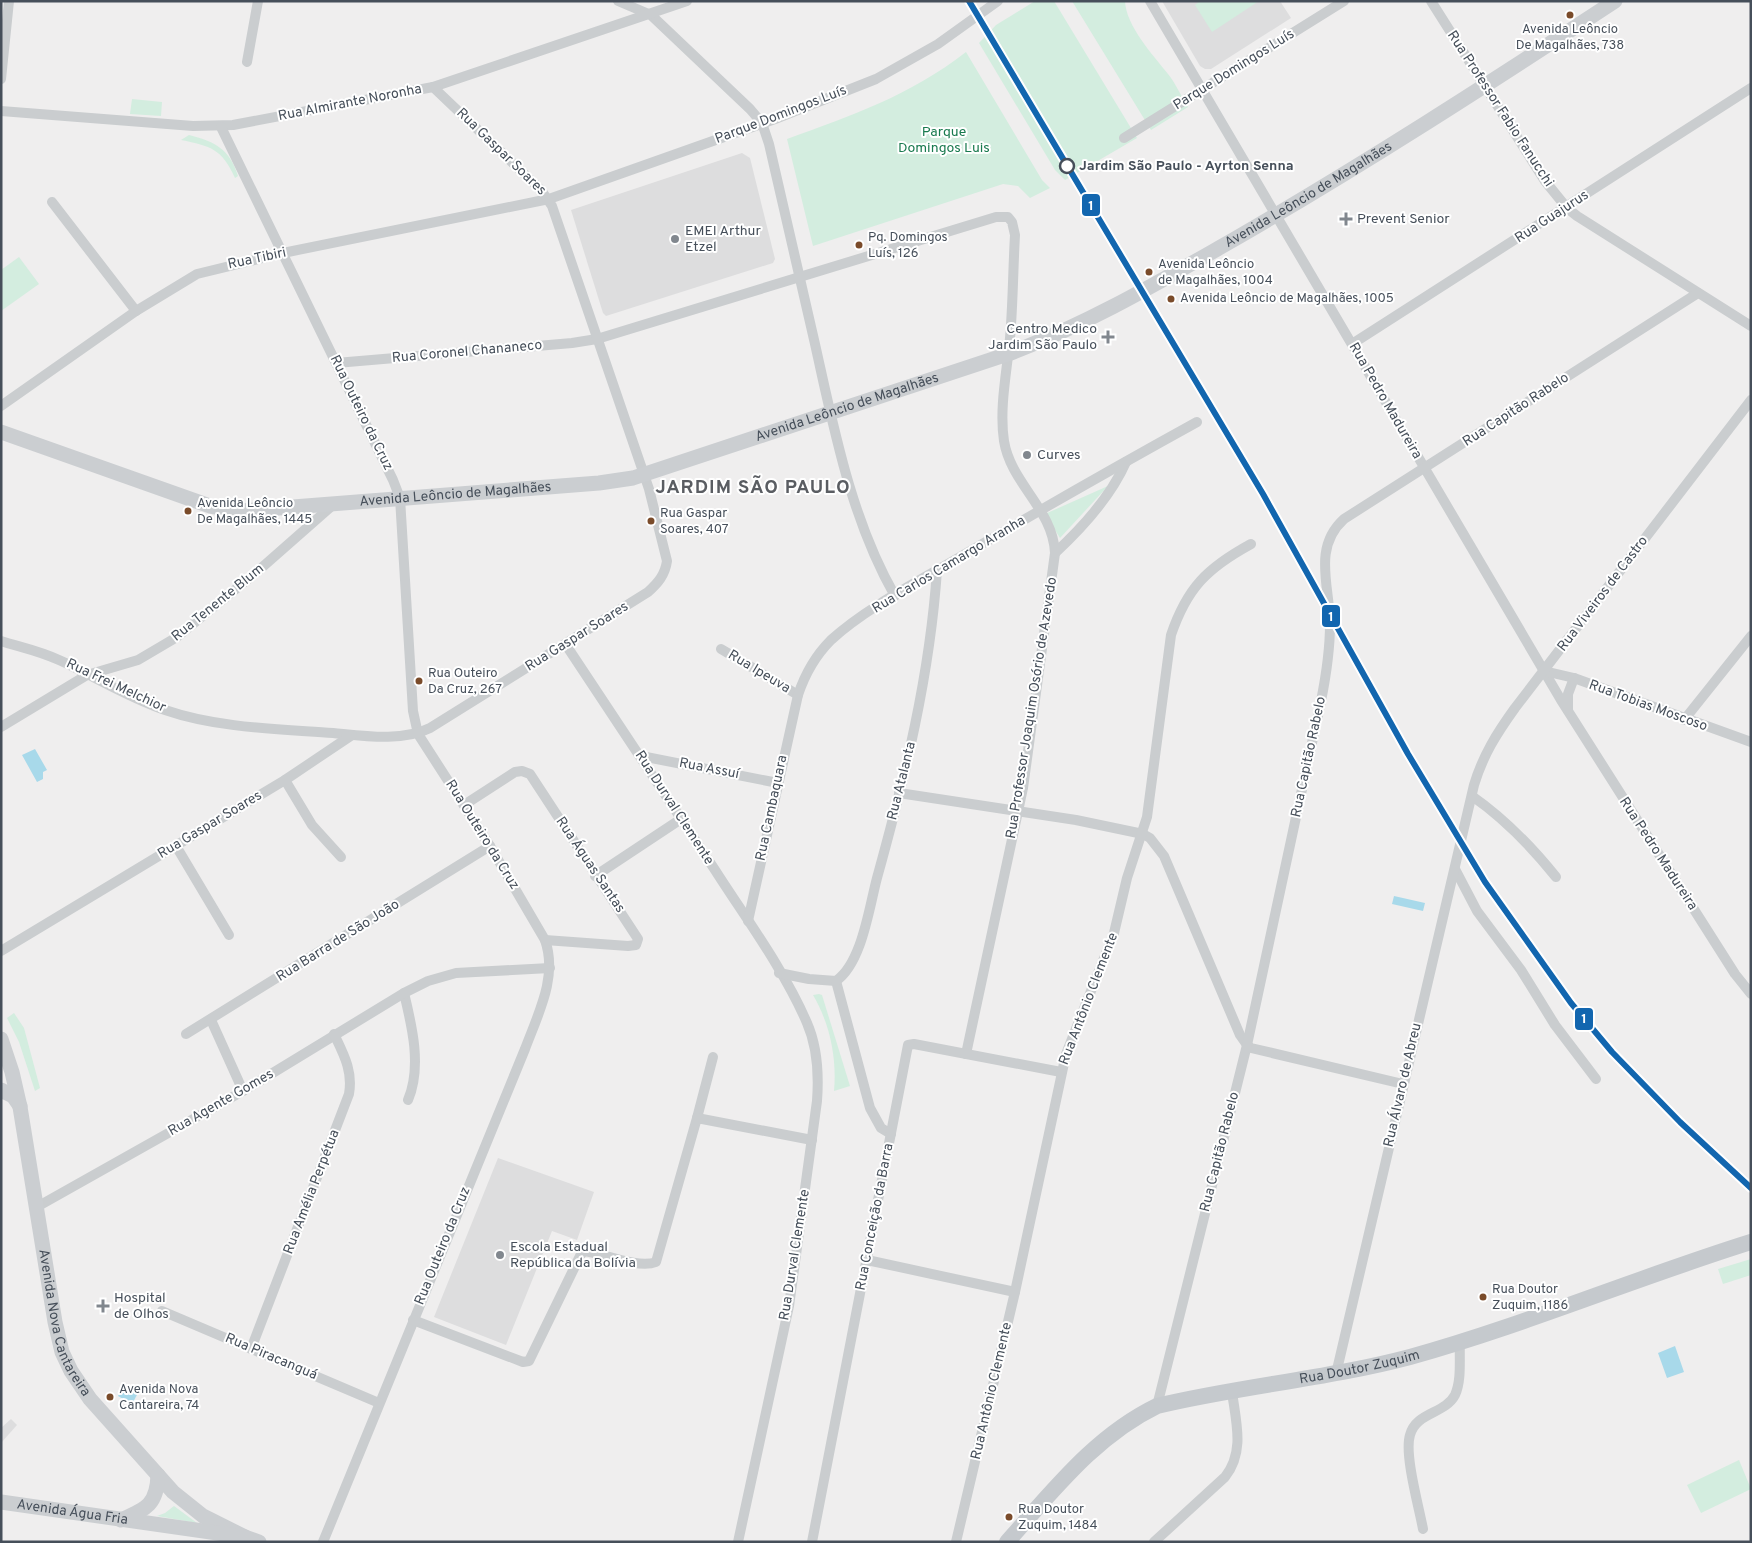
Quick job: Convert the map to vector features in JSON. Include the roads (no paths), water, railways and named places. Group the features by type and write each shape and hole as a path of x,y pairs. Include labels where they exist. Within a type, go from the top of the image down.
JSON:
{"main road":[{"name":"Avenida Leôncio de Magalhães","path":"1,432 188,498 226,509 258,510 599,483 644,475 1008,354 1054,337 1130,300 1276,215 1486,86 1615,1"},
{"name":"Avenida Nova Cantareira","path":"1,1040 7,1076 20,1107 55,1322 62,1352 71,1371 90,1399 186,1504 219,1525 245,1537"},
{"path":"1,1090 14,1096 20,1107"},
{"name":"Rua Doutor Zuquim","path":"1014,1539 1098,1444 1133,1418 1157,1406 1383,1364 1460,1342 1751,1242"},
{"path":"121,1520 149,1505 156,1494 158,1475"},
{"name":"Avenida Água Fria","path":"1,1502 245,1537"},
{"path":"245,1537 260,1542"}],"street":[{"path":"1,78 9,1"},
{"path":"247,62 258,1"},
{"name":"Rua Almirante Noronha","path":"1,111 220,127 433,87 621,25 687,1"},
{"name":"Parque Domingos Luís","path":"549,199 841,94 900,66 938,44 998,1"},
{"name":"Rua Pedro Madureira","path":"1150,1 1568,711 1720,950 1751,994"},
{"name":"Parque Domingos Luís","path":"1124,138 1344,1"},
{"name":"Rua Professor Fabio Fanucchi","path":"1431,1 1545,181 1566,208 1594,228 1751,326"},
{"path":"620,2 650,15 750,109 762,123 769,144 800,275 830,412 867,541 895,596"},
{"path":"620,2 629,16 621,25"},
{"name":"Rua Gaspar Soares","path":"418,734 566,645 648,592 665,572 667,561 644,475 549,199 433,87"},
{"name":"Rua Guajurus","path":"1352,344 1751,88"},
{"name":"Rua Outeiro da Cruz","path":"220,127 283,253 400,498 413,711 418,734 490,846 545,940 550,968 545,995 525,1049 323,1542"},
{"name":"Rua Tibiri","path":"1,406 136,311 197,274 283,253 549,199"},
{"path":"52,202 136,311"},
{"name":"Rua Professor Joaquim Osório de Azevedo","path":"800,275 996,217 1008,217 1012,222 1015,235 1004,410 1004,440 1016,475 1041,510 1052,532 1055,553 1036,704 1018,811 966,1054"},
{"path":"597,339 800,275"},
{"name":"Rua Capitão Rabelo","path":"1157,1406 1246,1045 1328,664 1330,623 1325,572 1327,544 1333,528 1344,519 1698,293"},
{"name":"Rua Coronel Chananeco","path":"336,363 572,343 597,339"},
{"name":"Rua Viveiros de Castro","path":"1472,796 1478,770 1492,739 1751,400"},
{"name":"Rua Carlos Camargo Aranha","path":"798,695 805,674 832,640 895,596 1126,461 1197,422"},
{"path":"1055,553 1083,524 1109,490 1126,461"},
{"name":"Rua Tenente Blum","path":"1,727 87,675 138,660 177,637 259,570 334,504"},
{"name":"Rua Antônio Clemente","path":"956,1542 1015,1292 1062,1072 1072,1035 1114,933 1127,878 1142,834 1150,800 1166,660 1180,609 1191,590 1210,571 1230,555 1251,544"},
{"name":"Rua Atalanta","path":"836,981 849,970 862,936 899,793 927,662 937,570"},
{"path":"1684,720 1751,636"},
{"name":"Rua Frei Melchior","path":"1,641 43,653 148,704 186,716 246,726 352,735"},
{"name":"Rua Durval Clemente","path":"566,645 641,756 748,921 808,1023 815,1049 819,1073 812,1140 789,1306 738,1542"},
{"name":"Rua Ipeuva","path":"721,649 798,695"},
{"name":"Rua Tobias Moscoso","path":"1544,671 1574,678 1684,720 1751,742"},
{"path":"1568,711 1568,694 1574,678"},
{"name":"Rua Cambaquara","path":"748,921 770,829 778,783 798,695"},
{"path":"352,735 418,734"},
{"name":"Rua Gaspar Soares","path":"1,951 285,780 352,735"},
{"name":"Rua Assuí","path":"641,756 778,783"},
{"name":"Rua Águas Santas","path":"464,805 515,772 530,774 637,937 636,945 628,946 545,940"},
{"path":"285,780 312,825 341,857"},
{"path":"899,793 1018,811 1142,834 1150,838 1164,856 1240,1036 1246,1045 1403,1084"},
{"path":"1472,796 1514,830 1556,877"},
{"name":"Rua Álvaro de Abreu","path":"1336,1374 1472,796"},
{"path":"596,876 681,819"},
{"path":"176,846 229,936"},
{"name":"Rua Barra de São João","path":"186,1034 490,846"},
{"path":"1455,869 1477,912 1521,970 1555,1024 1596,1079"},
{"name":"Rua Agente Gomes","path":"35,1208 243,1091 404,993 436,978 456,973 550,968"},
{"path":"780,973 817,980 836,981 870,1108 881,1128 891,1134"},
{"path":"404,993 414,1055 413,1080 408,1100"},
{"path":"211,1020 243,1091"},
{"name":"Rua Amélia Perpétua","path":"251,1349 349,1094 351,1080 349,1067 334,1034"},
{"name":"Rua Conceição da Barra","path":"812,1542 908,1046 914,1044 1062,1072"},
{"path":"413,1320 523,1362 529,1361 581,1254 585,1251 638,1263 650,1264 656,1262 697,1118 712,1057"},
{"path":"697,1118 812,1140"},
{"path":"867,1260 1015,1292"},
{"name":"Rua Piracanguá","path":"162,1311 379,1403"},
{"path":"1423,1530 1409,1450 1410,1435 1418,1420 1449,1402 1454,1396 1458,1379 1460,1342"},
{"path":"1154,1542 1225,1477 1232,1468 1238,1450 1232,1392"}],"water":[{"path":"35,749 47,770 43,772 43,779 37,782 22,755"},
{"path":"1394,896 1425,903 1423,911 1392,904"},
{"path":"1675,1346 1684,1372 1667,1378 1658,1353"},
{"path":"124,1385 138,1393 132,1404 118,1396"}],"place":[{"name":"Avenida Leôncio De Magalhães, 738","path":"1570,15"},
{"name":"Jardim São Paulo - Ayrton Senna","path":"1067,166"},
{"name":"Prevent Senior","path":"1346,219"},
{"name":"EMEI Arthur Etzel","path":"675,239"},
{"name":"Pq. Domingos Luís, 126","path":"859,245"},
{"name":"Avenida Leôncio de Magalhães, 1004","path":"1149,272"},
{"name":"Avenida Leôncio de Magalhães, 1005","path":"1171,299"},
{"name":"Centro Medico Jardim São Paulo","path":"1108,337"},
{"name":"Curves","path":"1027,455"},
{"name":"Avenida Leôncio De Magalhães, 1445","path":"188,511"},
{"name":"Rua Gaspar Soares, 407","path":"651,521"},
{"name":"Rua Outeiro Da Cruz, 267","path":"419,681"},
{"name":"Escola Estadual República da Bolívia","path":"500,1255"},
{"name":"Rua Doutor Zuquim, 1186","path":"1483,1297"},
{"name":"Hospital de Olhos","path":"103,1306"},
{"name":"Avenida Nova Cantareira, 74","path":"110,1397"},
{"name":"Rua Doutor Zuquim, 1484","path":"1009,1517"}],"district":[{"name":"JARDIM SÃO PAULO","path":"753,488"}],"park label":[{"name":"Parque Domingos Luis","path":"944,140"}]}
